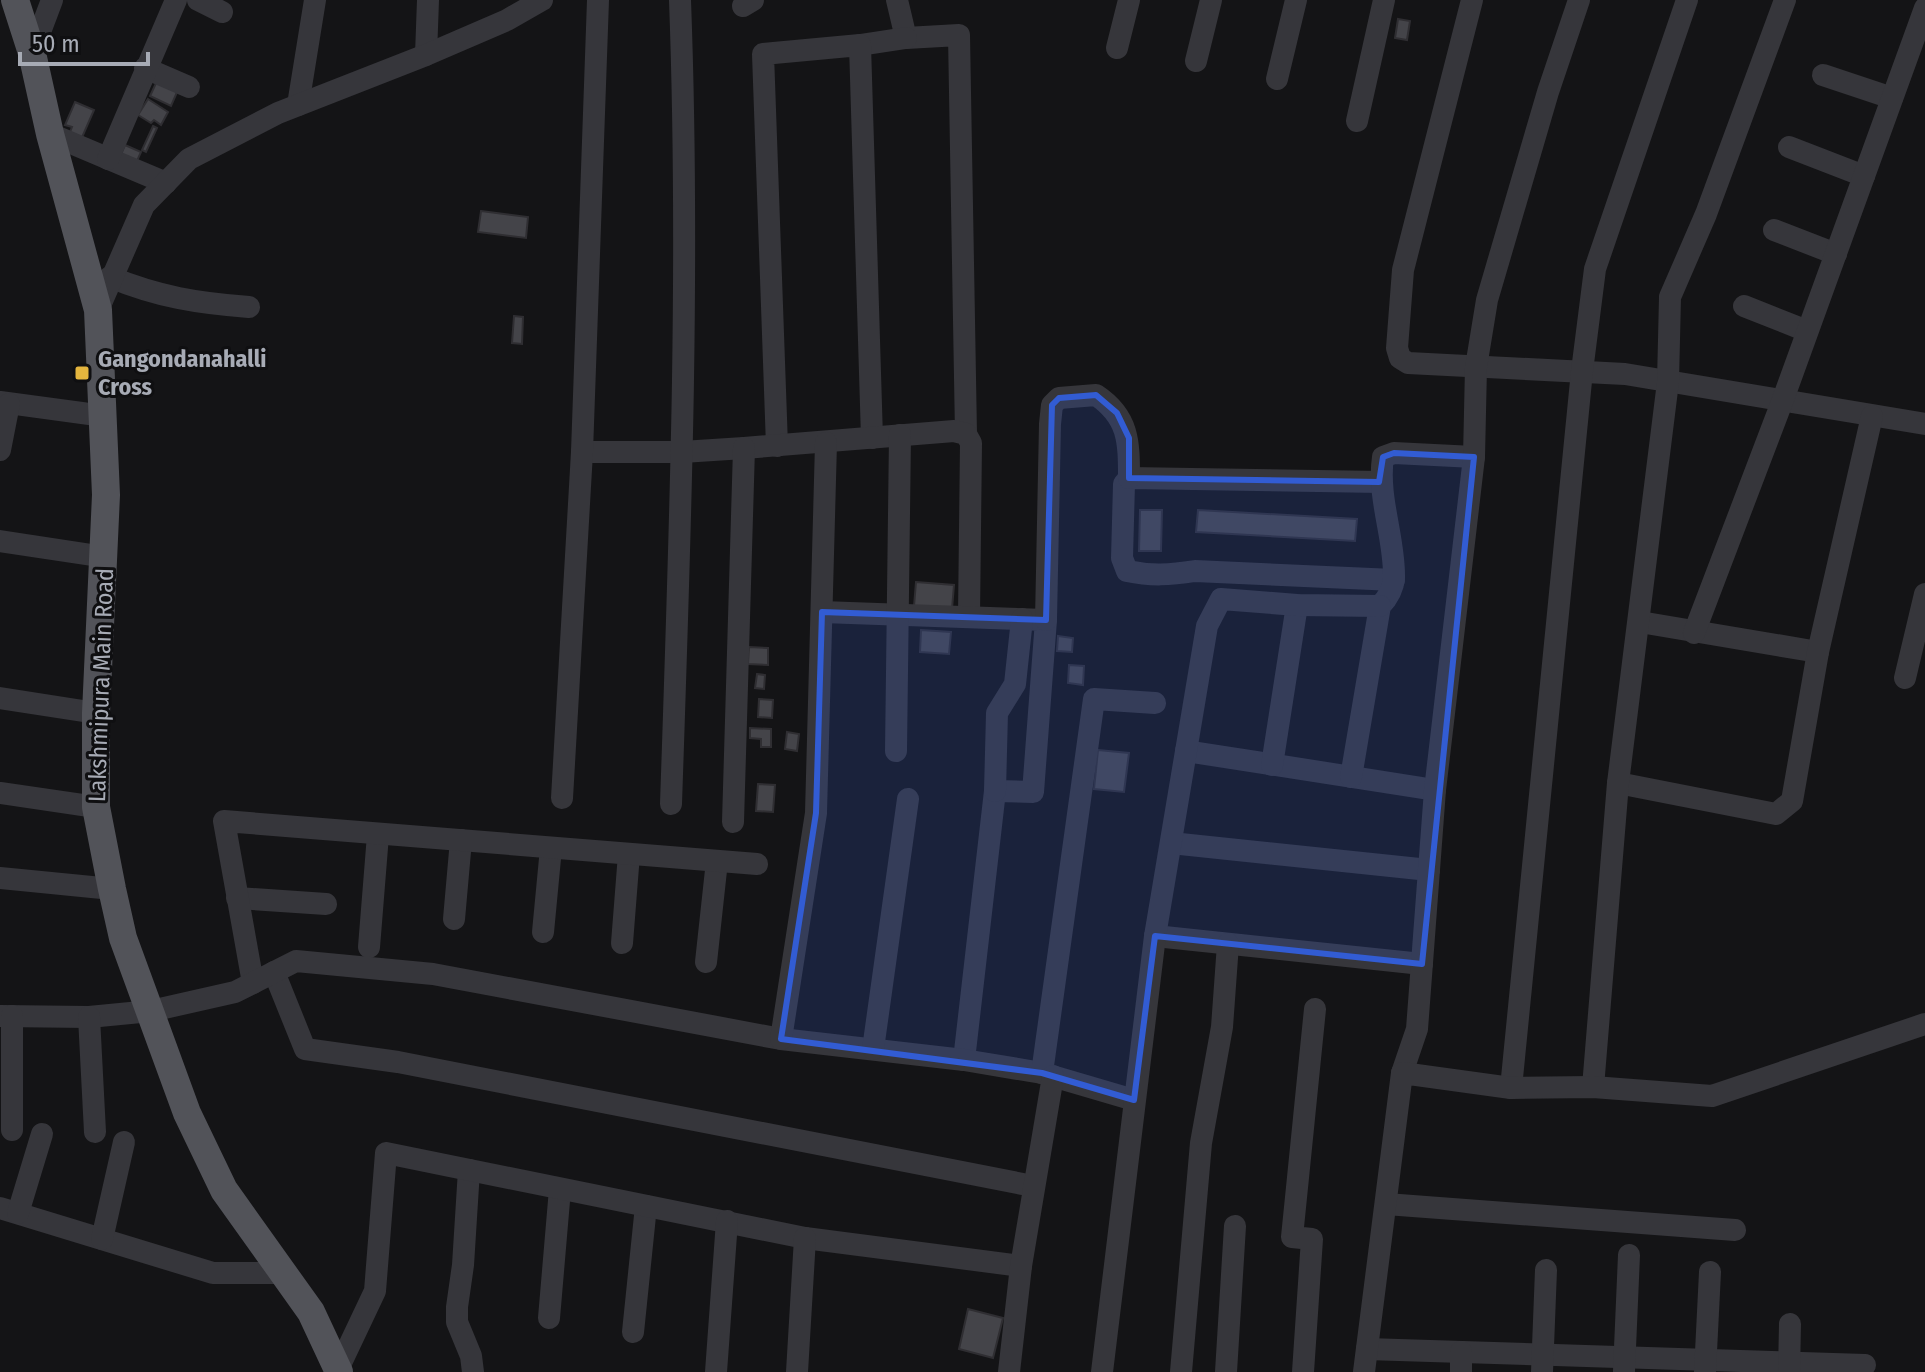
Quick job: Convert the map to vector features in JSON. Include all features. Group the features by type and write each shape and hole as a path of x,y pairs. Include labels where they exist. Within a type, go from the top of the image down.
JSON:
{"main road":[{"name":"Lakshmipura Main Road","path":"15,0 32,53 50,134 98,310 104,416 105,557 96,713 96,807 123,938 187,1113 224,1190 311,1312 339,1369"}],"street":[{"path":"32,53 52,0"},
{"path":"108,159 176,0"},
{"path":"198,0 222,12"},
{"path":"298,105 315,0"},
{"path":"426,55 428,0"},
{"path":"98,310 144,205 189,159 298,105 426,55 507,10 542,0"},
{"path":"562,798 582,452 598,0"},
{"path":"671,804 682,452 683,87 680,0"},
{"path":"897,0 906,38"},
{"path":"1117,48 1129,0"},
{"path":"1196,61 1211,0"},
{"path":"1277,79 1296,0"},
{"path":"1357,121 1384,0"},
{"path":"1472,0 1403,270 1397,348 1400,358 1408,363 1625,374 1925,424"},
{"path":"1364,1372 1402,1073 1417,1029 1435,790 1474,457 1476,367 1487,300 1548,92 1579,0"},
{"path":"1511,1088 1582,371 1595,269 1687,0"},
{"path":"1593,1087 1618,783 1668,382 1670,297 1706,214 1785,0"},
{"path":"1694,633 1782,402 1925,8"},
{"path":"777,446 763,54 959,35 966,434 971,443 969,616"},
{"path":"860,45 872,438"},
{"path":"145,68 189,87"},
{"path":"1823,75 1892,98"},
{"path":"50,134 166,183"},
{"path":"1789,147 1864,176"},
{"path":"1774,230 1836,254"},
{"path":"110,277 150,293 200,303 249,307"},
{"path":"1744,306 1807,331"},
{"path":"995,791 1033,792 1046,620 1050,424 1052,405 1059,398 1096,395 1117,413 1129,438 1122,558 1127,571 1148,576 1195,571 1394,580"},
{"path":"0,450 4,403 104,416"},
{"path":"1618,783 1776,814 1792,801 1818,652 1872,416"},
{"path":"582,452 682,452 954,431 966,434"},
{"path":"896,751 900,435"},
{"path":"781,1039 816,813 826,443"},
{"path":"733,822 744,448"},
{"path":"1351,777 1380,606 1394,580 1381,482 1383,457 1394,453 1474,457"},
{"path":"1129,478 1381,482"},
{"path":"0,541 105,557"},
{"path":"1905,678 1925,594"},
{"path":"1102,1372 1155,936 1207,626 1221,599 1297,605 1380,606"},
{"path":"1272,765 1297,605"},
{"path":"822,612 1046,620"},
{"path":"964,1060 995,791 997,713 1015,684 1022,619"},
{"path":"1640,622 1818,652"},
{"path":"0,698 96,713"},
{"path":"1009,1372 1094,699 1155,703"},
{"path":"1186,751 1435,790"},
{"path":"0,793 96,807"},
{"path":"873,1049 908,799"},
{"path":"253,983 224,821 757,864"},
{"path":"369,947 378,835"},
{"path":"454,919 461,840"},
{"path":"1171,843 1429,870"},
{"path":"543,932 551,848"},
{"path":"622,943 629,854"},
{"path":"706,962 717,861"},
{"path":"0,878 112,889"},
{"path":"237,898 326,904"},
{"path":"1155,936 1422,964"},
{"path":"1181,1372 1201,1143 1222,1027 1228,944"},
{"path":"12,1130 6,1016 89,1017 151,1011 235,992 296,961 433,974 781,1039 964,1060 1048,1075 1134,1100"},
{"path":"274,972 305,1049 398,1062 1033,1186"},
{"path":"1303,1372 1312,1239 1292,1237 1315,1009"},
{"path":"89,1017 95,1132"},
{"path":"1402,1073 1511,1088 1593,1087 1712,1096 1925,1024"},
{"path":"42,1134 9,1211 213,1273 285,1273"},
{"path":"102,1239 124,1142"},
{"path":"339,1369 375,1291 386,1153 805,1238 1021,1266"},
{"path":"469,1170 457,1322 471,1356 473,1372"},
{"path":"549,1318 560,1189"},
{"path":"1386,1204 1735,1230"},
{"path":"633,1332 646,1206"},
{"path":"716,1372 727,1221"},
{"path":"1226,1372 1235,1226"},
{"path":"797,1372 805,1238"},
{"path":"1625,1365 1629,1255"},
{"path":"1543,1363 1546,1270"},
{"path":"1705,1366 1710,1272"},
{"path":"1790,1324 1790,1367"},
{"path":"1367,1349 1461,1362 1790,1367 1865,1365"}],"highlighted area":[{"path":"1096,395 1117,413 1129,438 1129,478 1379,482 1383,457 1394,453 1474,457 1422,964 1155,936 1134,1100 1042,1073 781,1039 816,813 822,612 1046,620 1052,405 1059,398"}],"building":[{"path":"1398,19 1410,21 1407,40 1395,38"},
{"path":"157,81 178,90 171,106 150,96"},
{"path":"148,99 168,112 161,125 138,115"},
{"path":"75,102 94,110 80,142 68,137 72,127 65,125"},
{"path":"153,126 157,128 146,152 142,150"},
{"path":"125,145 141,152 137,161 121,154"},
{"path":"481,211 528,217 526,238 478,232"},
{"path":"514,316 523,317 522,344 512,343"},
{"path":"1140,510 1162,510 1161,551 1139,551"},
{"path":"1198,510 1357,519 1355,541 1196,532"},
{"path":"916,582 954,585 952,609 914,606"},
{"path":"921,630 951,632 949,654 920,652"},
{"path":"1058,636 1073,638 1072,652 1057,651"},
{"path":"749,647 768,648 768,665 748,664"},
{"path":"1069,665 1084,666 1083,685 1068,683"},
{"path":"757,674 765,675 764,689 755,688"},
{"path":"759,699 773,700 772,718 758,717"},
{"path":"750,728 771,729 771,747 761,747 761,739 750,738"},
{"path":"787,732 799,734 797,751 785,749"},
{"path":"1098,750 1129,753 1124,792 1094,789"},
{"path":"758,784 775,785 773,812 756,811"},
{"path":"968,1309 1003,1318 993,1358 959,1349"}],"place":[{"name":"Gangondanahalli Cross","path":"82,373"}]}
